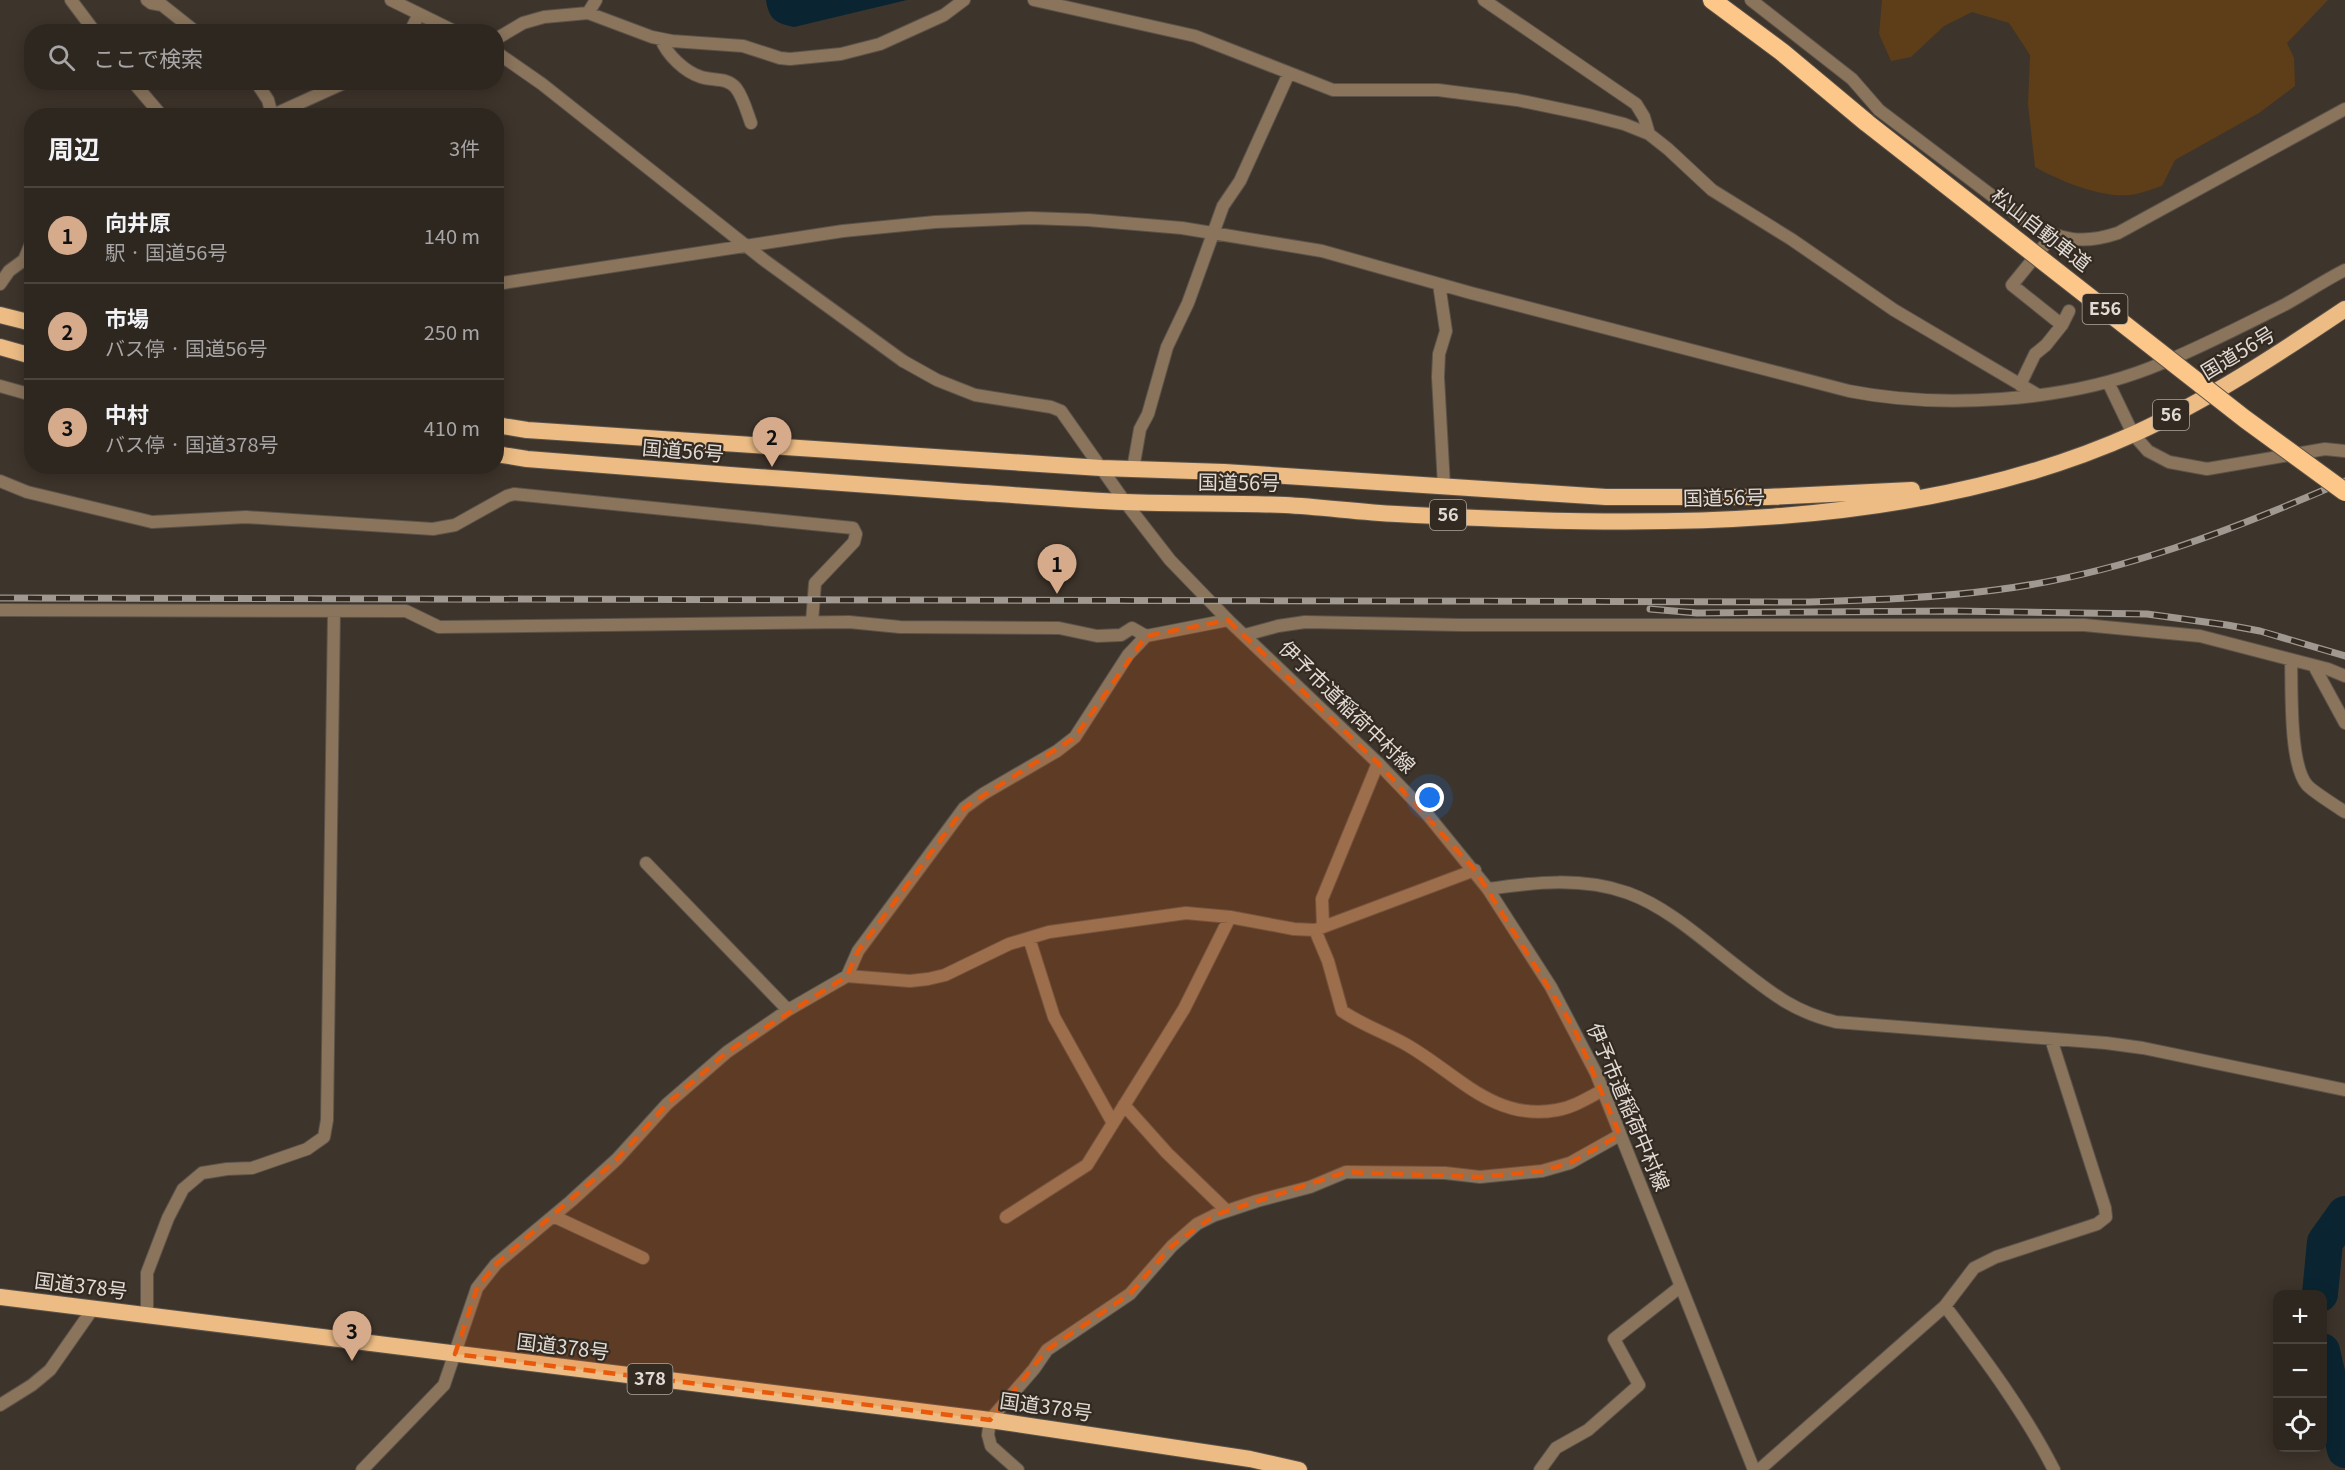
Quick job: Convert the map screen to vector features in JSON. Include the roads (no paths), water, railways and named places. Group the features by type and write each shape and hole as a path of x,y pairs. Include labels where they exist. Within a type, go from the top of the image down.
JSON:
{"highway":[{"path":"1702,0 1782,52"},
{"name":"松山自動車道","path":"1712,0 1782,52 1867,123 2245,419 2345,492"},
{"name":"国道56号","path":"504,455 756,478 1125,502 1287,505 1396,514 1605,521 1759,518 1860,508 1924,498 2033,470 2133,434 2188,407 2271,359 2345,309"},
{"path":"0,315 24,321"},
{"path":"0,347 24,354"},
{"name":"国道56号","path":"504,426 539,431 1101,468 1224,472 1606,497 1767,497 1857,494 1979,485"},
{"name":"国道378号","path":"0,1297 990,1420 1250,1459 1299,1470"}],"street":[{"path":"71,0 89,24"},
{"path":"147,0 162,5 186,24"},
{"path":"391,0 439,24"},
{"path":"588,13 596,0"},
{"path":"504,34 523,23 534,20 562,14 588,13 662,39 743,46 780,58 841,54 880,44 917,28 944,15 964,0"},
{"path":"1034,0 1195,36 1333,90 1438,90 1517,100 1624,124 1649,134 1668,148 1712,190 1791,239 1894,310 2038,395"},
{"path":"1485,0 1636,104 1644,117 1649,134"},
{"path":"1751,0 1852,79 1879,110 2028,223 2052,236 2080,241 2100,239 2118,233 2345,109"},
{"path":"414,24 418,14"},
{"path":"662,39 666,51 689,71 700,77 725,80 736,88 751,123"},
{"name":"伊予市道稲荷中村線","path":"504,58 542,84 746,246 903,361 937,380 975,394 1051,407 1061,411 1125,502 1170,560 1228,620 1428,814 1488,889 1557,997 1578,1037 1603,1090 1754,1470"},
{"path":"1133,469 1140,429 1148,414 1167,347 1188,303 1223,206 1240,181 1289,73"},
{"path":"140,90 155,108"},
{"path":"261,90 268,100 270,108"},
{"path":"287,108 327,90"},
{"path":"504,283 877,228 935,222 1030,218 1100,221 1214,233 1322,251 1767,371 1887,399 1950,401 2038,395 2108,382 2150,368 2189,350 2287,303 2345,270"},
{"path":"2052,236 2012,285 2062,326"},
{"path":"0,284 9,271 24,263"},
{"path":"1439,284 1446,332 1439,354 1438,377 1444,486"},
{"path":"2020,384 2035,354 2062,326 2069,311"},
{"path":"2108,382 2133,434 2148,451 2169,462 2206,468 2325,449 2345,452"},
{"path":"0,386 24,393"},
{"path":"0,481 27,492 152,522 246,517 434,530 455,525 514,494 853,528 856,534 854,542 815,583 812,622"},
{"path":"0,610 406,611 439,627 849,622 900,627 1059,628 1096,636 1121,635 1132,628 1146,636"},
{"path":"147,1314 147,1273 168,1218 183,1189 202,1173 252,1168 307,1149 324,1137 327,1120 334,611"},
{"path":"847,976 858,951 964,808 983,794 1057,751 1075,737 1128,655 1146,636 1228,620"},
{"path":"1245,636 1278,626 1305,622 1461,625 2084,626 2200,636 2345,676"},
{"path":"2291,660 2294,736 2301,776 2308,786 2345,812"},
{"path":"2314,666 2345,723"},
{"path":"1378,763 1323,899 1319,928 1342,1011 1408,1046 1496,1104 1516,1110 1536,1112 1557,1110 1576,1105 1603,1090"},
{"path":"646,863 788,1010"},
{"path":"362,1470 444,1385 477,1288 496,1264 618,1159 667,1104 726,1052 788,1010 847,976 910,981 928,979 945,975 1009,944 1049,932 1186,913 1230,917 1294,929 1319,928 1475,870"},
{"path":"1488,889 1545,882 1575,883 1628,893 1683,926 1788,1005 1810,1016 1836,1022 1875,1026 1995,1033 2143,1048 2345,1090"},
{"path":"1006,1217 1087,1165 1184,1009 1230,917"},
{"path":"1029,938 1054,1017 1113,1123"},
{"path":"1759,1470 1945,1306 1974,1268 1982,1262 2097,1224 2106,1217 2050,1039"},
{"path":"1124,1105 1167,1153 1227,1211"},
{"path":"1018,1470 992,1446 988,1435 990,1420 1034,1369 1047,1350 1130,1294 1172,1246 1197,1224 1227,1211 1310,1187 1346,1172 1445,1173 1480,1177 1542,1171 1570,1163 1620,1135"},
{"path":"553,1216 643,1258"},
{"path":"1540,1470 1556,1448 1588,1430 1639,1385 1614,1339 1680,1287"},
{"path":"1945,1306 2004,1386 2038,1439 2054,1470"},
{"path":"0,1405 32,1385 50,1370 92,1310"}],"water":[{"path":"766,0 907,0 794,27 774,20"}],"waterway":[{"path":"2320,1290 2325,1242 2345,1214"},
{"path":"2327,1373 2345,1450"}],"railway":[{"path":"0,598 1809,602 1879,599 1995,590 2085,574 2130,562 2217,533 2345,481"},
{"path":"1650,609 1697,613 1953,611 2147,614 2260,631 2345,656"}],"place":[{"name":"市場","path":"772,467"},
{"name":"向井原","path":"1057,594"},
{"name":"中村","path":"352,1361"}]}
